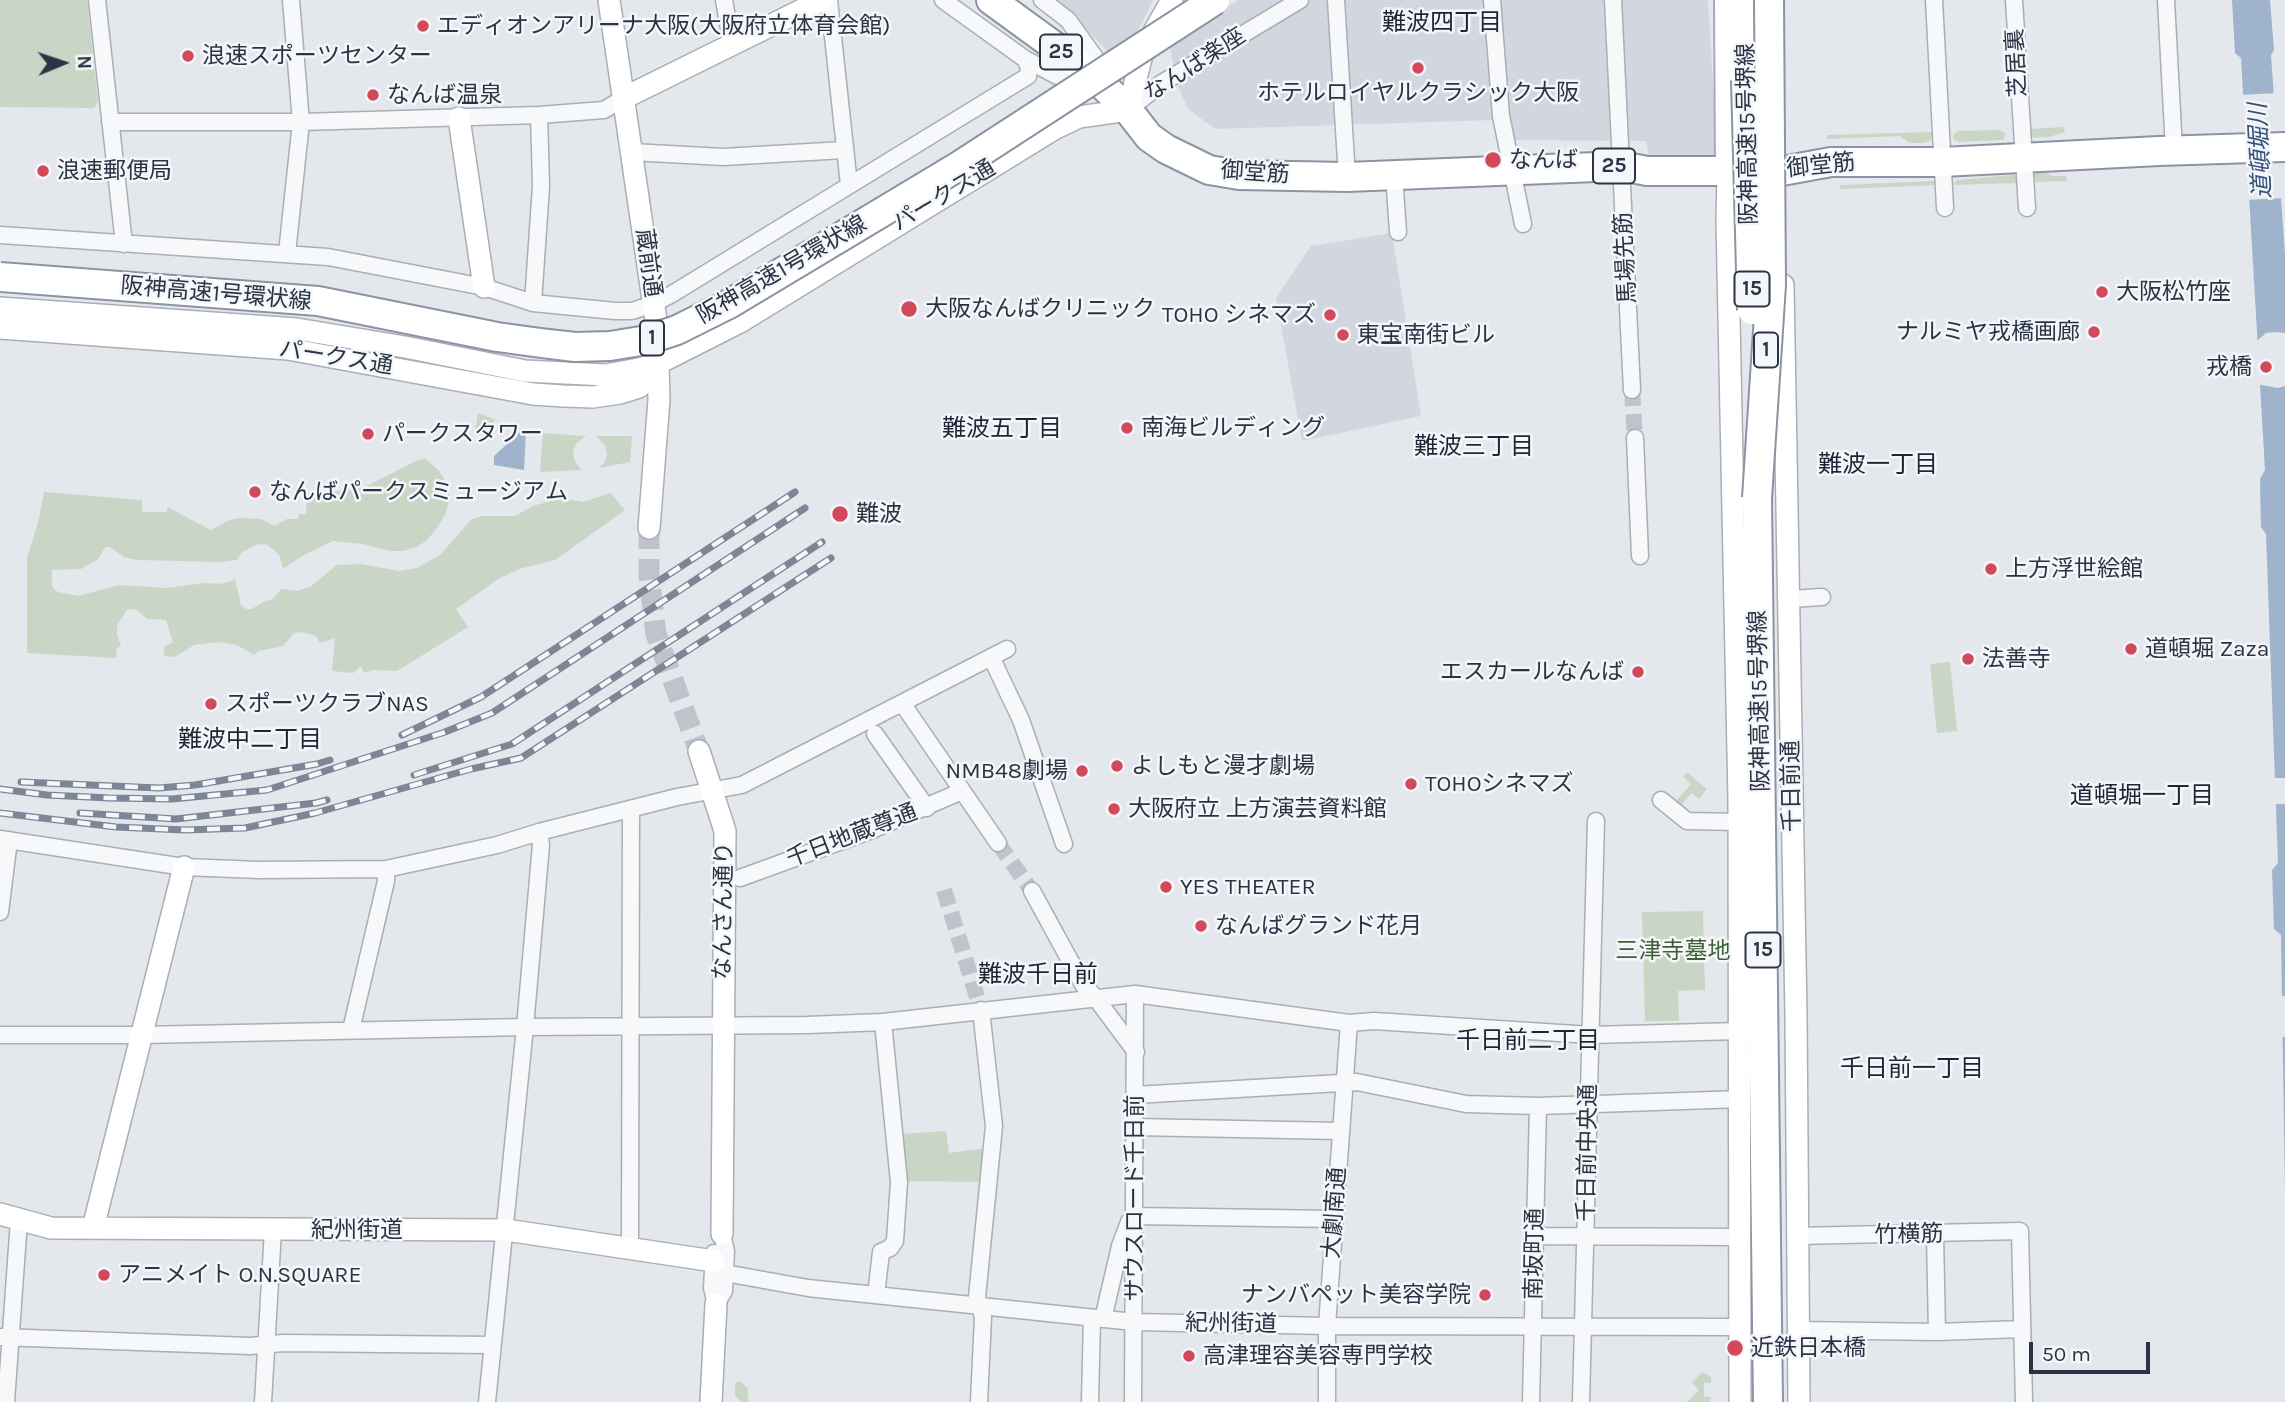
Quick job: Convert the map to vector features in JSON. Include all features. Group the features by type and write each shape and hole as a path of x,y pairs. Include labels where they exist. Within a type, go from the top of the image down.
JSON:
{"highway":[{"name":"25","path":"990,0 1087,70 1128,110"},
{"name":"阪神高速1号環状線","path":"0,277 318,302 541,344 610,346 647,340 677,330 752,290 958,166 1215,0"},
{"path":"1741,0 1746,80"},
{"name":"阪神高速15号堺線","path":"1746,0 1757,498 1768,1402"},
{"name":"1","path":"1757,498 1771,285 1769,0"},
{"name":"御堂筋","path":"1128,110 1149,137 1184,160 1209,170 1239,175 1394,176 1621,166 1647,171 1782,171 1820,162 1942,162 2285,147"}],"main road":[{"path":"1727,0 1728,172"},
{"path":"1779,0 1782,171"}],"street":[{"path":"97,0 124,244"},
{"path":"287,253 301,122 291,0"},
{"name":"蔵前通","path":"610,0 659,363 659,400 649,528"},
{"path":"724,0 732,45"},
{"path":"110,122 301,122 539,115 604,110 822,0"},
{"path":"830,0 849,185"},
{"path":"943,0 1026,59 1067,83 1128,110"},
{"path":"1128,110 1143,51 1172,0"},
{"name":"なんば楽座","path":"1128,110 1162,83 1300,0"},
{"path":"1336,0 1347,177"},
{"path":"1493,0 1501,116 1523,224"},
{"name":"馬場先筋","path":"1614,0 1632,390"},
{"path":"1934,0 1945,208"},
{"name":"芝居裏","path":"2014,0 2027,208"},
{"path":"2166,0 2174,150"},
{"path":"1048,1 1068,20 1100,61 1128,110"},
{"path":"0,235 287,253 373,265 484,288 533,303 632,311 653,304 1028,76 1026,59"},
{"name":"パークス通","path":"0,308 298,329 525,371 606,375 659,363 740,322 1054,129 1079,117 1128,110"},
{"path":"533,303 541,187 539,115"},
{"path":"459,118 484,288"},
{"path":"632,152 723,157 844,150"},
{"name":"千日前通","path":"1782,171 1790,599 1798,1402"},
{"path":"1728,172 1739,822 1740,1402"},
{"path":"1394,176 1398,232"},
{"name":"パークス通","path":"0,328 288,349 533,394 563,396 593,397 639,387 659,363"},
{"path":"1634,438 1640,556"},
{"path":"1790,599 1822,597"},
{"path":"0,912 4,839 184,867 259,870 386,869 498,845 677,797 742,785 1007,649"},
{"path":"991,657 1021,720 1064,844"},
{"path":"902,703 998,843"},
{"path":"875,734 927,808"},
{"path":"699,751 713,792"},
{"name":"千日地蔵尊通","path":"740,878 872,830 962,791"},
{"name":"なんさん通り","path":"711,1402 716,1304 712,1288 719,1267 715,1250 722,1234 725,831 713,792"},
{"path":"1661,800 1687,821 1739,822"},
{"path":"630,1248 631,810"},
{"name":"千日前中央通","path":"1581,1402 1596,821"},
{"path":"487,1402 525,1027 541,845 539,832"},
{"path":"93,1228 184,867"},
{"path":"351,1030 386,881 386,869"},
{"path":"1032,891 1084,986 1136,1052"},
{"path":"0,1035 883,1022 1135,994 1349,1023 1374,1021 1591,1035 1739,1031"},
{"name":"サウスロード千日前","path":"1133,1402 1135,994"},
{"path":"979,1402 983,1317 978,1297 994,1126 981,1010"},
{"path":"876,1295 881,1252 890,1248 895,1241 899,1182 883,1022"},
{"name":"大劇南通","path":"1327,1402 1327,1326 1349,1023"},
{"path":"1135,1095 1357,1082 1466,1104 1538,1106 1741,1099"},
{"name":"南坂町通","path":"1531,1402 1538,1106"},
{"path":"1135,1127 1340,1131"},
{"path":"1090,1402 1098,1319 1120,1246 1129,1222 1135,1216 1334,1219"},
{"path":"6,1402 9,1217"},
{"name":"紀州街道","path":"9,1217 51,1228 506,1230 630,1248 808,1288 1134,1322 1532,1328 1740,1327"},
{"path":"263,1402 273,1230"},
{"name":"竹横筋","path":"1798,1236 2020,1231 2022,1329"},
{"path":"1935,1235 1937,1332"},
{"path":"1534,1237 1740,1237"},
{"path":"1798,1330 1937,1332 2022,1329 2024,1402"},
{"path":"5,1337 250,1346 492,1345"}],"shaded area":[{"path":"1053,0 1153,0 1127,53 1110,54 1067,9"},
{"path":"1238,0 1708,0 1717,151 1713,157 1649,157 1646,141 1514,140 1493,120 1215,129 1188,109 1176,82 1180,66 1173,63 1169,44"},
{"name":"東宝南街ビル","path":"1392,233 1421,416 1302,441 1276,298 1311,246"}],"green space":[{"path":"0,0 87,0 98,102 94,108 0,107"},
{"path":"2064,127 2065,132 2034,138 2030,129"},
{"path":"1999,130 2005,133 2004,139 1959,142 1953,139 1953,135 1958,131"},
{"path":"1933,132 1931,140 1925,143 1909,143 1900,136 1827,139 1827,135"},
{"path":"2036,172 2066,176 2067,181 2033,182"},
{"path":"2017,176 2019,183 1953,185 1957,180"},
{"path":"1934,181 1938,185 1840,189 1840,185"},
{"path":"478,413 496,420 480,435 475,433"},
{"path":"543,433 586,436 576,444 573,452 581,470 540,472"},
{"path":"596,436 632,436 630,462 599,468 605,462 607,454 605,445"},
{"path":"425,458 439,471 448,485 450,498 445,515 437,528 426,541 416,547 391,551 333,541 283,569 280,557 267,545 258,544 241,553 237,560 221,562 137,560 124,557 110,547 105,547 98,559 81,569 52,570 52,587 58,592 78,596 119,585 165,588 220,584 235,580 241,605 252,609 273,599 281,589 297,591 310,587 337,565 361,564 399,571 417,568 440,555 471,520 481,516 515,516 533,506 554,500 583,502 611,493 625,510 555,560 519,569 498,579 456,609 468,627 397,671 374,670 364,673 361,666 353,673 332,671 335,638 320,643 316,636 303,632 294,633 283,646 259,651 254,655 237,645 218,642 194,645 175,657 164,656 164,647 173,642 166,620 147,619 136,609 127,610 117,625 121,646 117,648 116,658 27,653 27,558 44,492 142,500 142,512 167,512 167,507 211,530 229,520 240,518 261,519 274,526 287,519 298,519 299,514 306,514 307,493 365,487"},
{"path":"1950,662 1957,731 1937,733 1930,664"},
{"path":"1687,772 1707,789 1699,799 1692,793 1679,807 1674,803 1691,784 1683,776"},
{"name":"三津寺墓地","path":"1703,911 1705,990 1678,991 1679,1021 1645,1021 1642,912"},
{"path":"946,1131 949,1153 987,1148 985,1182 906,1181 901,1134"},
{"path":"1702,1372 1711,1377 1711,1383 1704,1383 1704,1397 1711,1397 1710,1402 1687,1402 1699,1390 1692,1383"},
{"path":"740,1381 748,1389 748,1402 742,1402 735,1396 735,1383"}],"water":[{"name":"道頓堀川","path":"2232,0 2270,0 2274,50 2271,55 2285,254 2285,1193 2281,935 2274,929 2272,870 2278,863 2266,534 2261,527 2260,479 2265,470 2241,58 2235,53"},
{"path":"522,430 526,431 524,470 494,465 494,456"}],"pier":[{"path":"2277,93 2285,198 2246,200 2240,95"},
{"name":"戎橋","path":"2266,333 2285,333 2285,386 2278,388 2256,384 2254,343"},
{"path":"2271,778 2285,778 2285,804 2272,804"},
{"path":"2278,996 2285,996 2285,1037 2278,1037"}],"tunnel":[{"path":"1632,390 1635,438"},
{"path":"649,528 649,576 656,634 699,751"},
{"path":"998,843 1032,891"},
{"path":"944,890 981,1010"}],"railway":[{"path":"402,735 481,697 795,492"},
{"path":"0,789 47,795 172,799 267,790 445,732 492,713 805,508"},
{"path":"414,775 512,744 822,542"},
{"path":"0,813 116,827 185,830 245,828 315,813 471,769 521,758 831,558"},
{"path":"21,782 159,788 195,785 330,760"},
{"path":"80,813 176,819 327,800"}],"place":[{"name":"エディオンアリーナ大阪(大阪府立体育会館)","path":"423,26"},
{"name":"浪速スポーツセンター","path":"188,56"},
{"name":"ホテルロイヤルクラシック大阪","path":"1418,68"},
{"name":"なんば温泉","path":"373,95"},
{"name":"なんば","path":"1493,160"},
{"name":"浪速郵便局","path":"43,171"},
{"name":"大阪松竹座","path":"2102,292"},
{"name":"大阪なんばクリニック","path":"909,309"},
{"name":"TOHO シネマズ","path":"1330,315"},
{"name":"ナルミヤ戎橋画廊","path":"2094,332"},
{"name":"東宝南街ビル","path":"1343,335"},
{"name":"戎橋","path":"2266,367"},
{"name":"南海ビルディング","path":"1127,428"},
{"name":"パークスタワー","path":"368,434"},
{"name":"なんばパークスミュージアム","path":"255,492"},
{"name":"難波","path":"840,514"},
{"name":"上方浮世絵館","path":"1991,569"},
{"name":"道頓堀 Zaza","path":"2131,649"},
{"name":"法善寺","path":"1968,659"},
{"name":"エスカールなんば","path":"1638,672"},
{"name":"スポーツクラブNAS","path":"211,704"},
{"name":"よしもと漫才劇場","path":"1117,766"},
{"name":"NMB48劇場","path":"1082,771"},
{"name":"TOHOシネマズ","path":"1411,784"},
{"name":"大阪府立 上方演芸資料館","path":"1114,809"},
{"name":"YES THEATER","path":"1166,887"},
{"name":"なんばグランド花月","path":"1201,926"},
{"name":"アニメイト O.N.SQUARE","path":"104,1275"},
{"name":"ナンバペット美容学院","path":"1485,1295"},
{"name":"近鉄日本橋","path":"1735,1348"},
{"name":"高津理容美容専門学校","path":"1189,1356"}],"district":[{"name":"難波四丁目","path":"1442,23"},
{"name":"難波五丁目","path":"1002,429"},
{"name":"難波三丁目","path":"1474,447"},
{"name":"難波一丁目","path":"1878,465"},
{"name":"難波中二丁目","path":"250,740"},
{"name":"道頓堀一丁目","path":"2142,796"},
{"name":"難波千日前","path":"1038,975"},
{"name":"千日前二丁目","path":"1528,1041"},
{"name":"千日前一丁目","path":"1912,1069"}]}
